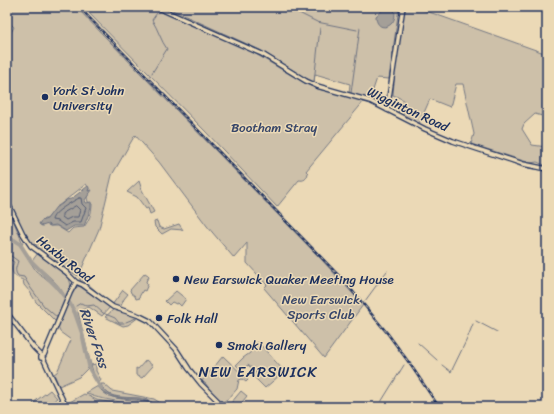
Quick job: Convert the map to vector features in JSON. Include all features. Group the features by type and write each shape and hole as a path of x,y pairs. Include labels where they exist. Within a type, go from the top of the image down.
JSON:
{"street":[{"name":"Wigginton Road","path":"156,7 262,54 306,81 317,86 370,101 425,129 453,141 523,164 547,169"},
{"path":"388,110 403,7"},
{"name":"Haxby Road","path":"7,200 28,243 66,272 76,282 113,307 147,319 152,323 176,349 201,384 224,407"},
{"path":"44,355 65,303 76,282"},
{"path":"7,313 34,348 44,355 66,407"}],"green space":[{"name":"New Earswick Sports Club","path":"7,7 76,7 321,259 363,305 324,358 264,288 267,285 247,263 247,243 234,258 207,226 159,162 135,135 112,175 99,229 82,268 80,277 37,248 36,244 33,245 23,230 7,196 7,40 14,27 7,21","holes":["86,184 89,188 87,198 88,202 92,204 92,207 90,216 84,227 73,228 68,233 57,226 45,224 42,226 39,224 44,219 47,219 57,207"]},
{"name":"Bootham Stray","path":"83,7 152,7 249,50 315,88 364,101 306,171 308,175 306,178 304,180 299,180 277,207 205,131"},
{"path":"166,7 399,7 389,79 377,78 370,99 349,93 350,84 315,74 314,83 260,50"},
{"path":"404,7 415,7 547,54 547,89 545,89 542,116 535,114 524,124 522,129 532,145 547,147 547,166 537,162 530,163 471,144 474,134 463,84 456,84 450,107 430,99 419,124 398,113 404,100 393,95 395,68"},
{"path":"139,181 142,190 154,212 150,214 148,208 146,209 137,197 127,192"},
{"path":"7,205 23,244 16,240 7,241"},
{"path":"157,221 159,227 164,229 179,224 183,230 171,229 162,234 155,227 154,222"},
{"path":"14,241 19,244 36,271 53,284 65,299 56,322 36,302 24,285 23,280 13,274 12,269 14,262 7,258 7,244"},
{"path":"38,253 69,278 71,285 65,298 56,283 32,261"},
{"path":"145,273 149,278 146,282 148,284 145,291 143,290 139,297 140,298 136,299 130,290"},
{"path":"80,277 110,303 94,292 80,280"},
{"path":"79,286 110,307 102,316 89,307 78,312 91,365 79,377 59,386 54,374 57,372 71,340 60,332 58,327 74,289"},
{"path":"123,290 128,294 120,308 112,304"},
{"path":"176,291 186,299 181,306 178,303 176,304 172,302 169,305 165,301"},
{"path":"114,309 139,317 128,325 123,326 105,317"},
{"path":"258,342 283,370 280,375 265,388 253,376 256,372 248,365 242,370 236,365 250,353"},
{"path":"223,356 248,380 246,382 242,379 239,380 237,389 229,398 221,402 202,381"},
{"path":"146,360 153,366 142,378 136,375 136,368 138,369"},
{"path":"96,364 96,371 101,380 99,383 94,375 91,365"},
{"path":"101,384 104,384 112,391 154,399 163,407 156,407 151,402 144,399 111,395 105,391"},
{"path":"98,386 109,396 146,402 153,404 155,407 103,399 86,393"},
{"path":"50,390 57,398 46,407 36,407 33,403"},
{"path":"241,391 247,396 238,407 228,407 228,404 231,403"},
{"path":"84,394 97,400 137,407 69,407 68,403"}],"water":[{"path":"386,7 394,9 395,15 391,24 383,27 377,22 376,16"},
{"path":"88,186 88,191 92,190 85,200 86,203 91,202 91,208 84,226 74,226 66,231 56,225 50,226 48,224 42,226 39,224 41,221 47,219 56,207 66,200 71,199"},
{"path":"100,385 109,394 121,398 146,399 152,402 156,407 146,401 120,398 108,395 98,386"}],"waterway":[{"path":"287,7 317,22 357,30"},
{"path":"152,73 167,49 152,20 157,13"},
{"path":"314,82 320,28"},
{"path":"351,93 360,28"},
{"path":"432,130 443,135"},
{"path":"510,162 522,167 545,171"},
{"name":"River Foss","path":"7,241 14,240 20,244 31,261 57,287 70,304 82,333 90,370 101,388"},
{"path":"7,253 18,261 16,267 18,276 24,277 44,306 58,318"},
{"path":"365,301 387,271"},
{"path":"76,306 81,303 87,306 94,305 103,313 115,318 119,323 124,323"},
{"path":"126,322 136,318"},
{"path":"476,321 497,332"},
{"path":"442,365 451,372 473,324"},
{"path":"418,343 437,360"},
{"path":"378,407 404,365"},
{"path":"341,403 350,407 361,407"}],"railway":[{"path":"79,7 345,282 388,334 439,407"}],"place":[{"name":"York St John University","path":"45,97"},
{"name":"New Earswick Quaker Meeting House","path":"176,279"},
{"name":"Folk Hall","path":"159,318"},
{"name":"Smoki Gallery","path":"219,345"}],"district":[{"name":"NEW EARSWICK","path":"258,372"}]}
